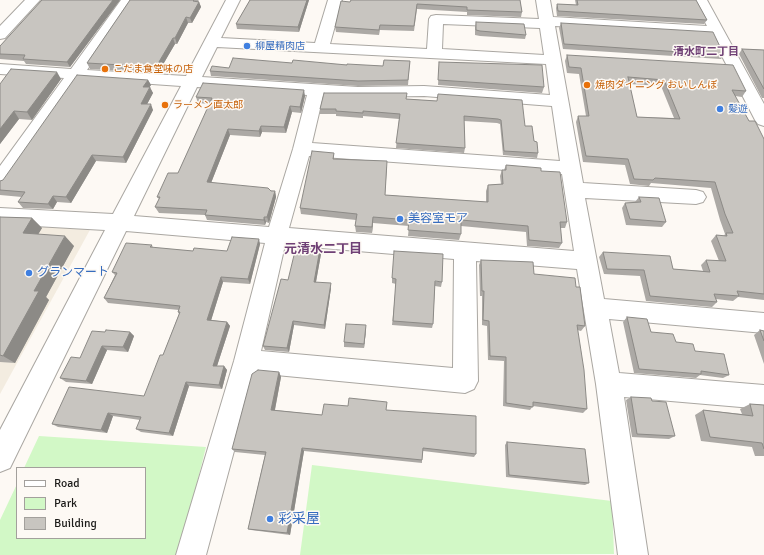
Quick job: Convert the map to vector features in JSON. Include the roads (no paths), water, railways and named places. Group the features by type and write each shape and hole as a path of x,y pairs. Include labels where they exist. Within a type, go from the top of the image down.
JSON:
{"street":[{"path":"0,36 33,0"},
{"path":"0,180 128,0"},
{"path":"0,458 233,0"},
{"path":"321,48 335,0"},
{"path":"543,0 546,22 558,56 560,101 586,261 609,384 633,555"},
{"path":"700,0 764,120"},
{"path":"434,54 436,19 546,22 717,31"},
{"path":"212,42 434,54 558,56"},
{"path":"720,65 736,66"},
{"path":"0,69 316,90 358,92 424,91 560,101"},
{"path":"191,555 246,360 277,236 302,149 316,90"},
{"path":"302,149 571,168"},
{"path":"575,190 696,197"},
{"path":"0,216 277,236 586,261"},
{"path":"246,360 465,381 465,251"},
{"path":"595,308 764,323"},
{"path":"609,384 764,397"}],"place":[{"name":"柳屋精肉店","path":"247,46"},
{"name":"こだま食堂味の店","path":"105,69"},
{"name":"焼肉ダイニング おいしんぼ","path":"587,85"},
{"name":"ラーメン直太郎","path":"165,105"},
{"name":"髪遊","path":"720,109"},
{"name":"美容室モア","path":"400,219"},
{"name":"グランマート","path":"29,273"},
{"name":"彩采屋","path":"270,519"}],"district":[{"name":"清水町二丁目","path":"706,52"},
{"name":"元清水二丁目","path":"323,250"}]}
